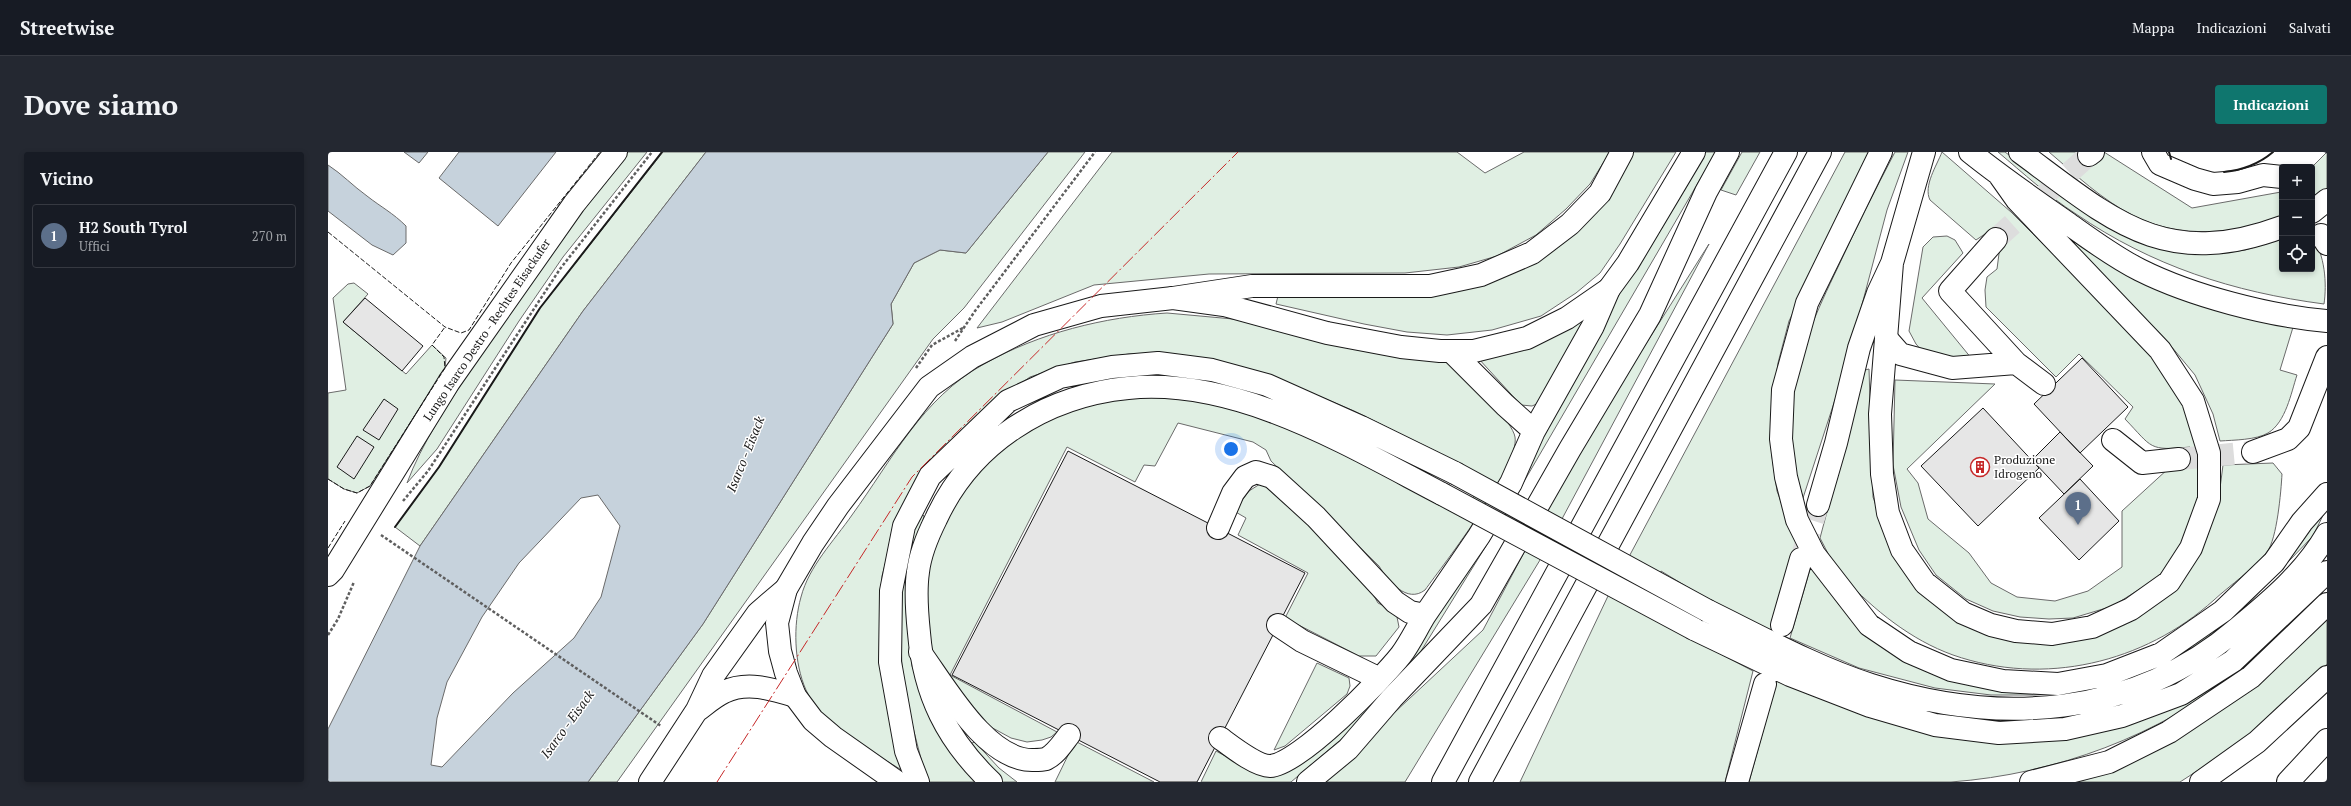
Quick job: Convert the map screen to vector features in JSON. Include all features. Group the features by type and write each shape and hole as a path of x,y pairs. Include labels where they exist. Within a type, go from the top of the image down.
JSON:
{"main road":[{"name":"Lungo Isarco Destro - Rechtes Eisackufer","path":"330,577 449,382 574,204 616,152"},
{"path":"897,782 833,737 813,720 795,696 780,651 777,623 786,589 838,506 929,387 972,357 1034,325 1101,306 1173,298 1252,286 1430,286 1481,275 1532,254 1570,224 1600,193 1622,152"},
{"path":"1220,738 1254,761 1269,766 1286,762 1313,742 1380,679 1402,654 1425,616 1479,536 1511,483 1534,431 1593,326 1609,289 1628,263 1694,152"},
{"path":"1308,782 1348,749 1392,698 1481,604 1570,449 1650,315 1706,192 1728,152"},
{"path":"1443,782 1786,152"},
{"path":"1480,782 1820,152"},
{"path":"1881,152 1807,303 1783,390 1781,439 1786,477 1797,520 1814,554 1869,625 1909,652 1951,670 2002,681 2058,684 2107,675 2161,654 2223,610 2274,562 2302,522 2327,494"},
{"path":"1818,505 1836,444 1859,348 1878,293 1892,263 1924,152"},
{"path":"1970,152 2000,176 2110,252 2140,270 2183,288 2232,302 2305,319 2327,320"},
{"path":"2020,152 2092,206 2124,224 2151,236 2176,242 2236,242 2279,227"},
{"path":"2153,152 2160,164 2195,179 2213,184 2238,182 2263,175 2279,177"},
{"path":"1892,263 1880,414 1884,490 1888,513 1902,550 1925,583 1963,613 1991,625 2016,631 2052,634 2092,628 2131,610 2169,582 2191,548 2209,499 2209,453 2193,402 2160,350 2022,206 2000,176"},
{"path":"2315,210 2327,200"},
{"path":"1996,239 1950,291 2016,363 2044,384"},
{"path":"1173,298 1224,305 1334,334 1401,347 1451,351 1474,351 1527,338 1568,318 1609,289"},
{"path":"1886,338 1900,354 1952,368 2016,363"},
{"path":"1451,351 1505,405 1534,431"},
{"path":"2253,452 2288,439 2299,428 2327,357"},
{"path":"918,782 906,752 890,662 891,591 904,526 930,476 1008,401 1060,377 1112,367 1158,363 1212,370 1267,385 1361,427 1456,473 1708,610 1804,658 1870,685 1936,703 2002,710 2061,707 2114,695 2168,675 2215,648 2272,600 2314,555 2327,534"},
{"path":"991,782 972,764 946,730 928,687 920,652 917,614 918,572 928,535 942,506 962,475 987,447 1046,408 1086,394 1130,387 1176,388 1232,398 1283,416 1333,439 1442,494 1694,629 1790,675 1870,706 1935,725 1999,733 2066,729 2122,716 2181,694 2233,661 2327,572"},
{"path":"2113,440 2142,463 2179,459"},
{"path":"1218,528 1233,493 1245,477 1256,472 1272,477 1316,517 1395,602 1410,612 1425,616"},
{"path":"1782,625 1802,559"},
{"path":"650,782 697,710 713,676 758,613 786,589"},
{"path":"2031,782 2109,762 2169,732 2251,677 2327,604"},
{"path":"1278,625 1302,641 1380,679"},
{"path":"920,652 978,730 998,749 1024,761 1045,760 1058,751 1069,735"},
{"path":"2201,782 2257,742 2327,678"},
{"path":"1737,782 1765,684"},
{"path":"697,710 724,691 745,686 769,688 795,696"},
{"path":"2288,782 2327,740"}],"path":[{"path":"399,505 428,471 560,269 652,152"},
{"path":"952,348 967,323 1095,152"},
{"path":"377,541 385,529"},
{"path":"381,535 656,721 661,726"},
{"path":"328,635 338,619 356,577"}],"green space":[{"path":"627,152 647,152 563,257 519,321 437,449 407,483 420,454 436,425 489,341 546,259"},
{"path":"663,152 706,152 583,311 420,546 395,527 439,467 540,308"},
{"path":"1048,152 1085,152 964,308 933,339 617,782 588,782 703,624 893,324 891,304 914,263 940,250 966,253"},
{"path":"1112,152 1457,152 1485,173 1524,152 1610,152 1590,184 1566,209 1536,235 1497,256 1459,267 1405,273 1209,274 1094,285 1002,322 977,328"},
{"path":"1630,152 1676,152 1620,244 1600,273 1576,293 1541,316 1492,330 1447,335 1407,332 1276,304 1278,296 1503,273"},
{"path":"1701,152 1716,152 1494,533 1413,664 1345,736 1291,782 1201,782 1216,751 1259,774 1385,682 1617,290"},
{"path":"1742,152 1760,152 1736,195 1721,190"},
{"path":"1845,152 1873,152 1789,321 1778,363 1771,417 1772,456 1777,491 1798,546 1771,631 1702,596 1661,571 1642,613 1753,671 1725,782 1520,782 1608,596"},
{"path":"1895,152 1908,152 1887,210 1845,369 1803,498 1794,463 1790,428 1791,404 1798,368 1808,334 1822,300"},
{"path":"1942,152 2011,212 2153,354 2193,422 2202,475 2196,516 2184,548 2157,578 2113,606 2073,618 2049,619 2020,617 1993,611 1966,599 1936,575 1919,550 1901,507 1893,465 1895,380 1995,384 1907,469 1918,483 1928,519 1969,553 1991,583 2017,597 2055,601 2088,591 2122,567 2122,511 2169,468 2192,466 2190,447 2158,448 2147,442 2125,419 2133,407 2079,354 2056,377 1986,307 1985,290 1987,277 1997,269 2000,246 2006,241 1994,228 1976,240 1930,200 1928,194 1929,182"},
{"path":"1998,152 2005,152 2040,178 2163,248 2223,253 2245,250 2279,240 2279,272 2315,272 2315,242 2320,252 2324,269 2324,304 2290,299 2226,284 2194,274 2164,262 2105,232 2066,207"},
{"path":"2049,152 2104,152 2192,208 2279,192 2279,219 2246,228 2208,232 2170,228 2152,223 2122,210 2090,187"},
{"path":"2327,152 2327,188 2315,200 2315,164"},
{"path":"2040,217 2088,248 2294,324 2280,370 2297,375 2284,415 2274,428 2268,433 2257,437 2220,441 2213,414 2195,375 2166,340 2093,265"},
{"path":"1947,236 1955,240 1963,253 1922,298 1972,359 1935,357 1924,353 1916,344 1909,331 1923,247 1933,237"},
{"path":"1709,244 1540,560 1405,782 1320,782 1483,630 1575,456"},
{"path":"354,283 368,294 343,322 406,374 432,345 446,358 445,368 370,486 357,493 344,489 328,479 328,393 346,390 333,298 348,284"},
{"path":"1167,313 1244,320 1438,357 1455,365 1466,373 1500,411 1513,430 1515,437 1513,451 1506,469 1479,515 1425,590 1418,594 1405,593 1393,584 1379,566 1271,461 1266,450 1253,442 1178,423 1155,466 1144,465 1135,482 1067,447 950,675 1057,732 1051,737 1042,740 1027,742 1011,738 989,726 966,702 929,648 925,579 933,538 977,466 1054,411 1129,395 1208,401 1288,424 1462,514 1485,480 1435,451 1354,411 1274,377 1169,355 1129,354 1075,362 1030,377 992,404 892,539 882,576 881,645 908,774 865,748 837,728 824,717 814,704 802,679 796,644 798,608 805,586 816,564 910,432 943,394 962,378 1005,353 1049,335 1072,328 1120,318"},
{"path":"1591,314 1541,402 1532,406 1521,405 1478,358"},
{"path":"1869,369 1873,497 1886,534 1923,592 2066,640 2193,564 2207,537 2218,504 2223,465 2273,463 2282,474 2278,515 2270,546 2262,558 2249,571 2186,622 2156,640 2125,654 2091,663 2057,668 2022,669 1987,664 1937,649 1894,623 1856,590 1840,574 1820,538 1865,370"},
{"path":"1260,484 1268,488 1361,573 1378,603 1396,612 1399,627 1376,656 1359,656 1285,618 1308,573 1238,535 1246,518 1234,511 1249,491"},
{"path":"2322,506 2327,507 2313,536 2244,608 2199,644 2155,669 2117,682 2073,691 2035,695 1991,695 1935,688 1859,668 1790,638 1811,566 1840,606 1869,633 1917,664 2099,684 2273,574 2302,542"},
{"path":"919,511 924,516 914,555 908,610 912,666 939,735 960,765 978,782 927,782 910,716 902,671 900,602 907,551"},
{"path":"2327,587 2265,652 2243,670 2176,714 2105,748 2068,760 2029,770 1990,778 1951,782 1749,782 1777,680 1861,713 1934,731 2130,721"},
{"path":"2327,613 2327,664 2251,736 2180,782 2062,782 2104,770"},
{"path":"1317,663 1349,678 1350,686 1347,694 1285,746 1274,750"},
{"path":"1075,741 1154,782 1055,782"},
{"path":"975,742 999,768 1017,782 1003,782 969,744"}],"water":[{"path":"404,152 428,152 419,163"},
{"path":"459,152 556,152 498,226 439,178"},
{"name":"Isarco - Eisack","path":"706,152 1048,152 966,253 940,250 914,263 891,304 893,324 703,624 588,782 328,782 328,729 420,546 583,311","holes":["598,495 620,526 601,597 574,638 513,693 442,767 431,765 437,718 447,682 482,617 519,563 581,498"]},
{"path":"328,165 406,226 406,243 393,255 372,245 328,211"}],"building":[{"path":"365,298 423,346 402,371 343,322"},
{"path":"2082,358 2128,407 2080,453 2034,404"},
{"path":"384,399 398,409 379,440 363,430"},
{"name":"Produzione Idrogeno","path":"1983,408 2039,468 1978,526 1921,466"},
{"path":"2060,432 2093,466 2064,494 2032,460"},
{"path":"357,436 374,447 354,479 337,467"},
{"path":"1068,451 1305,573 1197,782 1160,782 952,675"},
{"path":"2080,479 2119,521 2079,560 2039,518"}],"tunnel":[{"path":"1996,239 2089,155"},
{"path":"2179,459 2253,452"},
{"path":"1803,552 1818,505"}],"fence":[{"path":"328,232 445,327 461,333 469,330 511,263 600,152"},
{"path":"328,479 344,489 357,493 370,486 445,368 444,357 432,345 445,327"},
{"path":"328,548 345,521"}],"wall":[{"path":"395,527 439,467 540,308 662,152"},
{"path":"2169,152 2171,159"},
{"path":"2224,172 2250,166 2273,152"}],"power":[{"path":"717,782 912,477 1238,152"}],"place":[{"name":"Produzione Idrogeno","path":"1980,467"},
{"name":"H2 South Tyrol","path":"2078,525"}]}
